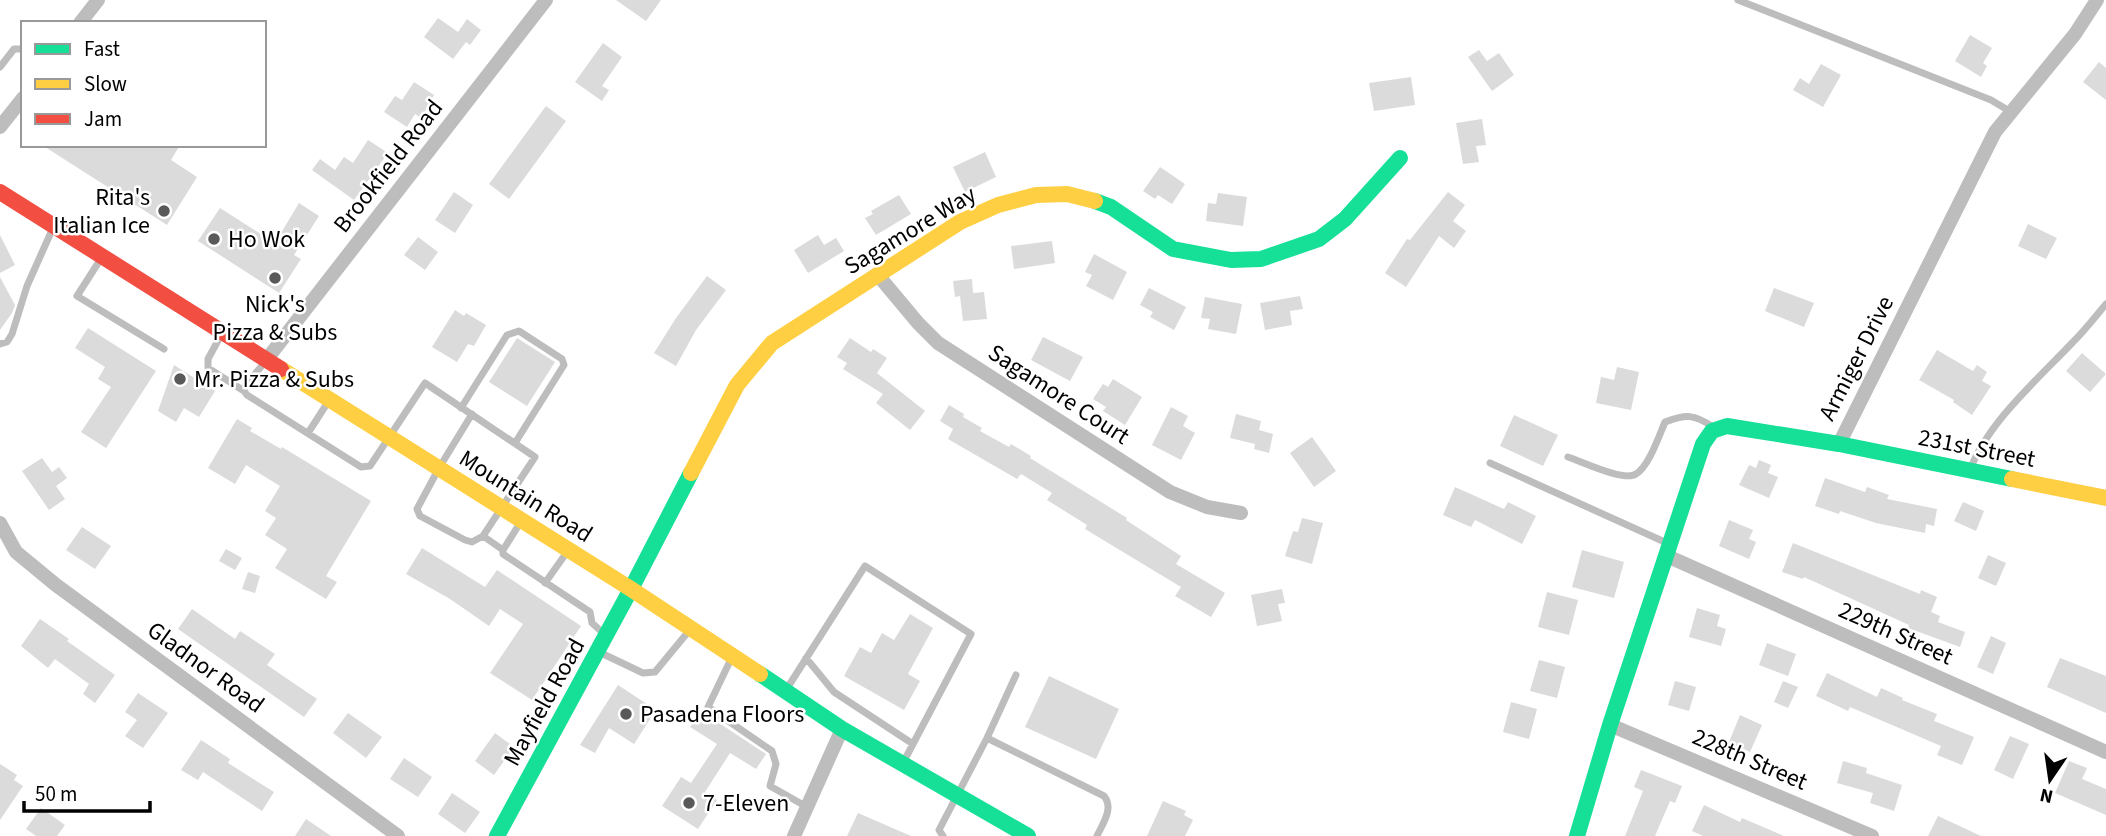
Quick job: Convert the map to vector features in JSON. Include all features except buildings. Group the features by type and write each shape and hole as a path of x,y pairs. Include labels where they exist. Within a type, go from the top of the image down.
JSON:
{"street":[{"path":"82,21 98,0"},
{"name":"Brookfield Road","path":"267,359 545,0"},
{"name":"Armiger Drive","path":"1716,430 1727,426 1839,444 1995,132 2075,34 2097,0"},
{"path":"0,127 21,100"},
{"name":"Sagamore Way","path":"631,589 737,385 772,343 960,222 998,205 1036,195 1067,194 1111,207 1173,248 1231,260 1261,259 1319,239 1345,219 1400,158"},
{"name":"Mountain Road","path":"0,192 631,589 842,729 1028,836"},
{"name":"Sagamore Court","path":"877,274 938,343 1170,492 1208,507 1241,513"},
{"path":"1577,836 1610,725 1703,444 1712,431 1716,430"},
{"name":"231st Street","path":"1839,444 2106,498"},
{"name":"Gladnor Road","path":"0,523 16,552 56,584 398,836"},
{"name":"229th Street","path":"1669,551 2106,752"},
{"name":"Mayfield Road","path":"497,836 631,589"},
{"name":"228th Street","path":"1610,725 1872,836"},
{"path":"794,836 842,729"}],"lane":[{"path":"1738,0 1991,100 2011,112"},
{"path":"0,68 14,49 21,49"},
{"path":"0,344 7,342 12,334 27,286 54,226"},
{"path":"102,256 77,296 164,349"},
{"path":"1970,470 1977,452 2019,398 2076,340 2106,304"},
{"path":"223,331 208,359 208,368 364,467 370,466 425,383 461,408 472,414 535,457 484,536 472,542 417,513 439,468 472,414"},
{"path":"461,408 507,335 519,331 562,359 564,365 515,443"},
{"path":"244,391 245,386 267,359"},
{"path":"308,433 330,399"},
{"path":"1569,457 1624,477 1634,476 1644,466 1665,422 1683,415 1700,418 1716,430"},
{"path":"1490,463 1669,551"},
{"path":"503,550 522,520"},
{"path":"484,536 503,550 505,556 590,612 595,627 606,635"},
{"path":"545,583 568,549"},
{"path":"785,691 865,566 971,634 903,764"},
{"path":"597,651 643,673 650,673 655,671 691,629"},
{"path":"732,656 708,707 772,751 776,764 770,786 807,807"},
{"path":"806,658 834,692 913,744"},
{"path":"943,836 939,830 1016,675"},
{"path":"987,738 1104,796 1109,802 1109,809 1097,836"}],"traffic: fast":[{"path":"1095,201 1111,207 1173,249 1231,260 1261,259 1319,239 1345,219 1400,158"},
{"path":"1577,836 1610,725 1703,444 1712,431 1727,426 1839,444 2012,479"},
{"path":"497,836 691,473"},
{"path":"760,674 842,729 1028,836"}],"traffic: slow":[{"path":"691,473 737,385 772,343 960,222 998,205 1036,195 1067,194 1095,201"},
{"path":"281,369 631,589 760,674"},
{"path":"2012,479 2106,498"}],"traffic: jam":[{"path":"0,192 281,369"}],"place":[{"name":"Rita's Italian Ice","path":"164,211"},
{"name":"Ho Wok","path":"214,239"},
{"name":"Nick's Pizza & Subs","path":"275,278"},
{"name":"Mr. Pizza & Subs","path":"180,379"},
{"name":"Pasadena Floors","path":"626,714"},
{"name":"7-Eleven","path":"689,803"}]}
